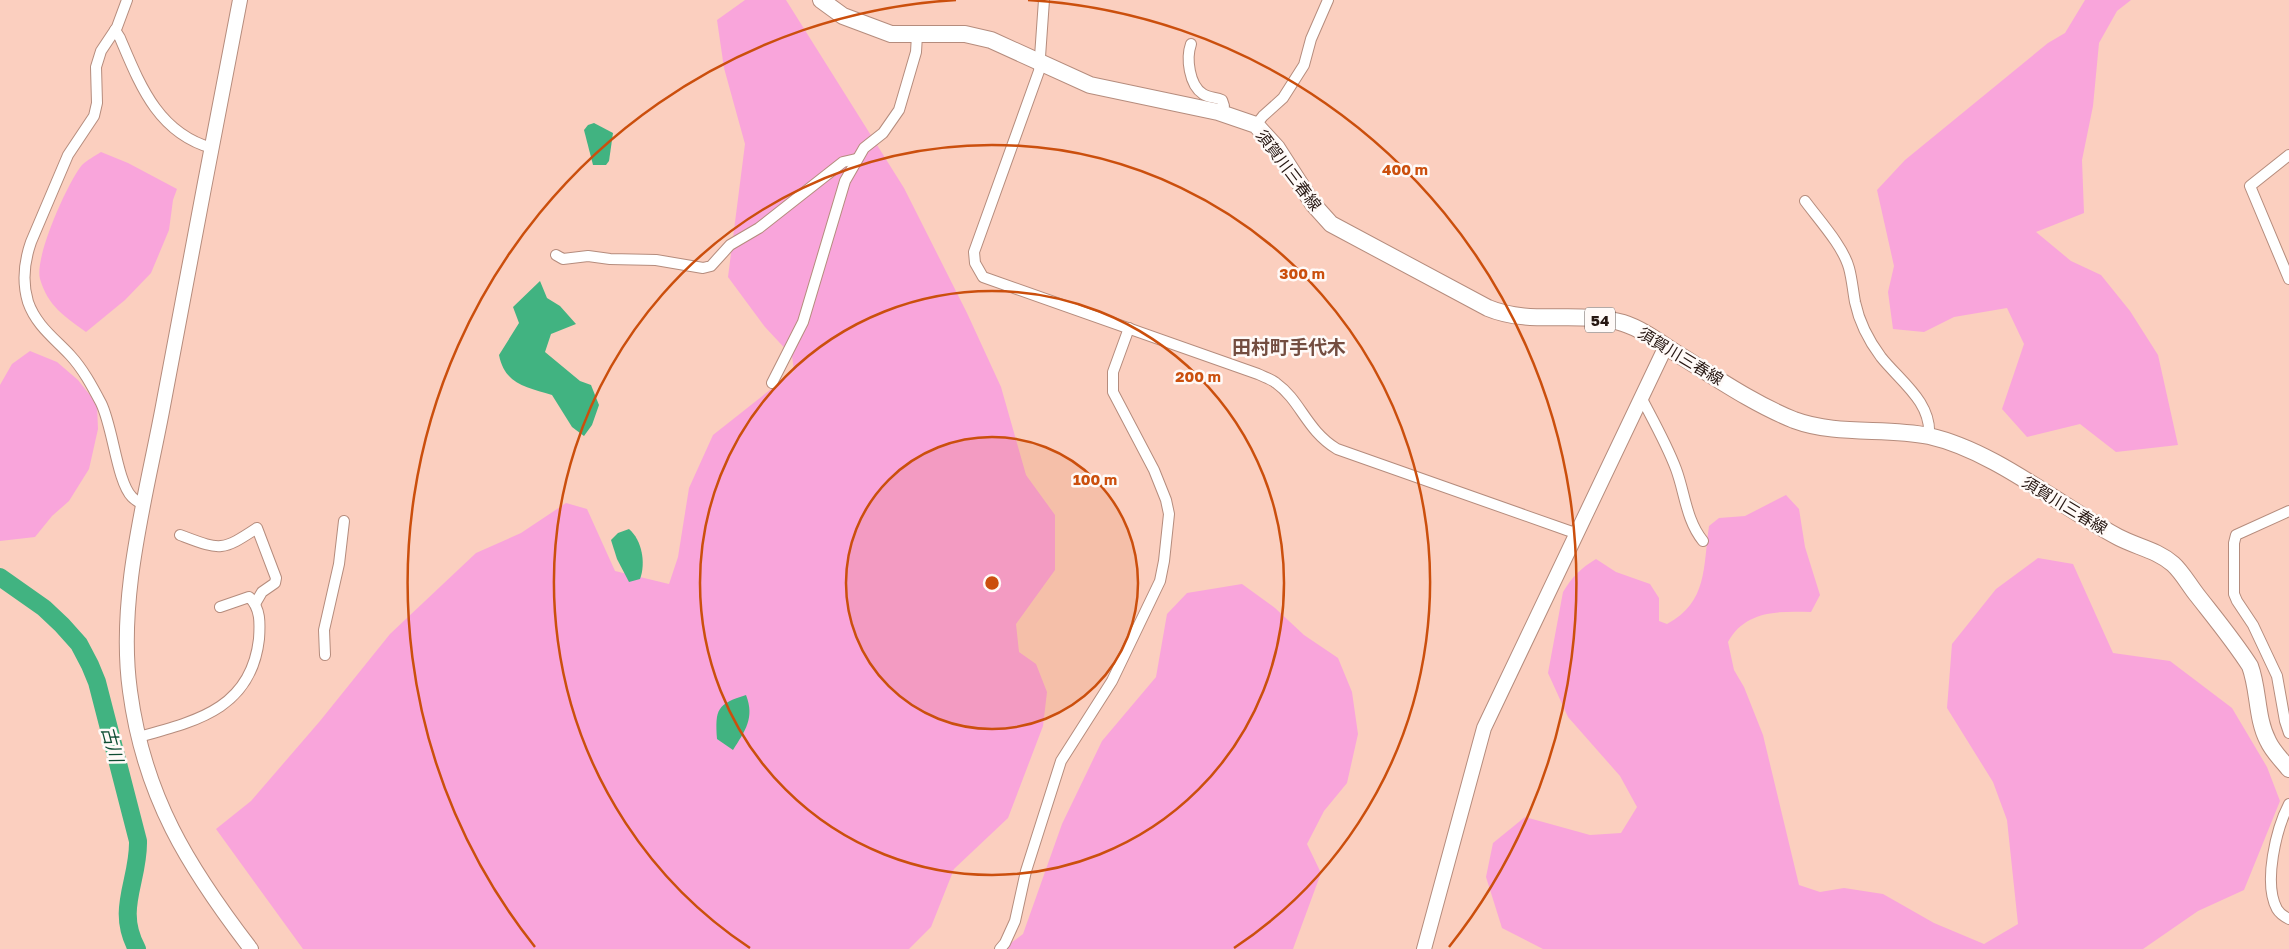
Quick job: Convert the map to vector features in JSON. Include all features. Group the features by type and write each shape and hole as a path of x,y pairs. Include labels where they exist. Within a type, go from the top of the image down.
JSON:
{"main road":[{"name":"須賀川三春線","path":"821,0 843,16 890,34 965,34 991,40 1090,85 1118,93 1218,112 1256,125 1272,141 1313,204 1326,219 1441,284 1501,314 1532,318 1591,319 1620,322 1632,326 1666,346 1764,407 1798,421 1820,427 1908,432 1929,436 1974,451 2111,533 2154,551 2174,565 2250,666 2254,678 2260,718 2266,736 2274,751 2289,769"}],"street":[{"path":"127,0 115,30 101,51 96,67 97,103 94,116 68,155 26,256 25,288 34,315 45,331 70,356 90,384 110,425 121,473 127,490 131,496 144,505"},
{"path":"240,0 144,505 129,599 127,638 130,690 139,736 153,788 170,827 199,877 251,949"},
{"path":"1044,0 1039,62 1035,84 974,252 975,263 983,277 1195,350 1275,382 1285,391 1316,433 1337,449 1575,533"},
{"path":"1256,125 1283,98 1300,71 1306,59 1311,39 1328,0"},
{"path":"115,30 145,95 154,107 193,143 212,148"},
{"path":"772,383 803,322 846,181 856,159 864,148 883,133 898,110 916,52 916,35"},
{"path":"1191,44 1189,57 1190,72 1198,89 1204,95 1222,100 1224,106 1218,112"},
{"path":"2289,155 2250,186 2289,279"},
{"path":"556,255 563,259 588,256 610,259 656,260 702,268 711,266 730,246 759,228 843,162 856,159"},
{"path":"1805,201 1840,249 1849,266 1855,303 1865,331 1881,357 1919,400 1929,424 1929,436"},
{"path":"1000,949 1005,943 1014,921 1026,870 1061,761 1112,681 1160,581 1169,514 1166,500 1149,461 1113,392 1113,372 1129,328"},
{"path":"1424,949 1484,728 1575,533 1642,399 1666,346"},
{"path":"1642,399 1669,453 1680,479 1684,499 1694,528 1703,541"},
{"path":"2289,511 2236,535 2234,549 2234,594 2253,625 2277,676 2289,733"},
{"path":"325,655 324,630 339,564 344,521"},
{"path":"180,535 219,548 231,544 257,528 276,578 275,583 262,592 255,604"},
{"path":"139,736 201,718 226,704 243,686 257,652 260,625 259,615 255,604 248,597 220,607"},
{"path":"2289,804 2277,834 2272,871 2274,899 2278,909 2289,919"}],"shaded area":[{"path":"745,0 786,0 904,188 967,313 1001,387 1026,475 1055,515 1055,570 1016,624 1019,652 1036,664 1047,692 1043,726 1008,818 954,869 931,927 909,949 303,949 216,829 251,801 320,721 390,634 476,553 521,533 566,503 587,509 615,571 669,584 678,557 689,488 713,435 794,371 792,356 765,327 728,277 745,144 724,68 717,20"},
{"path":"2085,0 2131,0 2117,11 2099,43 2093,106 2082,160 2084,213 2036,232 2071,261 2101,275 2130,311 2158,355 2178,445 2116,452 2080,424 2027,437 2002,409 2024,344 2007,308 1954,317 1924,332 1893,329 1888,292 1894,266 1877,190 1905,160 2048,43 2065,33"},
{"path":"594,123 613,133 609,161 606,165 593,165 584,130 588,125"},
{"path":"101,152 128,163 177,189 173,200 169,230 151,273 125,300 86,332 52,303 43,288 40,279 40,268 47,238 69,187 82,165"},
{"path":"540,281 547,298 560,306 576,324 551,334 545,352 580,381 591,385 599,405 592,425 584,436 572,427 552,395 526,387 512,379 506,373 499,355 519,323 513,307"},
{"path":"30,351 57,362 78,380 97,404 98,429 89,469 69,501 52,516 35,537 0,541 0,385 12,364"},
{"path":"1786,495 1799,509 1805,547 1820,595 1811,612 1776,613 1754,618 1735,631 1728,642 1734,670 1744,687 1763,735 1799,885 1820,892 1844,888 1883,894 1934,923 1984,944 2018,924 2007,820 1993,782 1947,708 1952,644 1996,589 2038,558 2073,564 2113,653 2170,661 2232,708 2267,767 2280,801 2244,890 2198,911 2143,949 1543,949 1502,928 1486,877 1493,843 1525,817 1590,835 1621,833 1637,807 1620,776 1568,717 1548,673 1563,592 1566,587 1577,573 1596,559 1616,572 1650,584 1659,598 1659,621 1667,624 1690,605 1697,594 1704,569 1709,526 1719,518 1745,516"},
{"path":"629,529 640,545 643,566 640,579 629,582 617,559 611,540 618,533"},
{"path":"1242,584 1275,608 1304,635 1338,658 1352,692 1358,734 1347,783 1324,811 1307,844 1321,873 1293,949 1003,949 1023,934 1062,824 1102,741 1156,677 1167,614 1187,593"},
{"path":"746,695 749,703 749,718 745,730 733,750 717,739 718,714 720,709 729,701"}],"waterway":[{"name":"古川","path":"0,577 44,608 62,625 79,644 97,682 138,841 128,908 131,935 137,949"}],"district":[{"name":"田村町手代木","path":"1289,346"}]}
